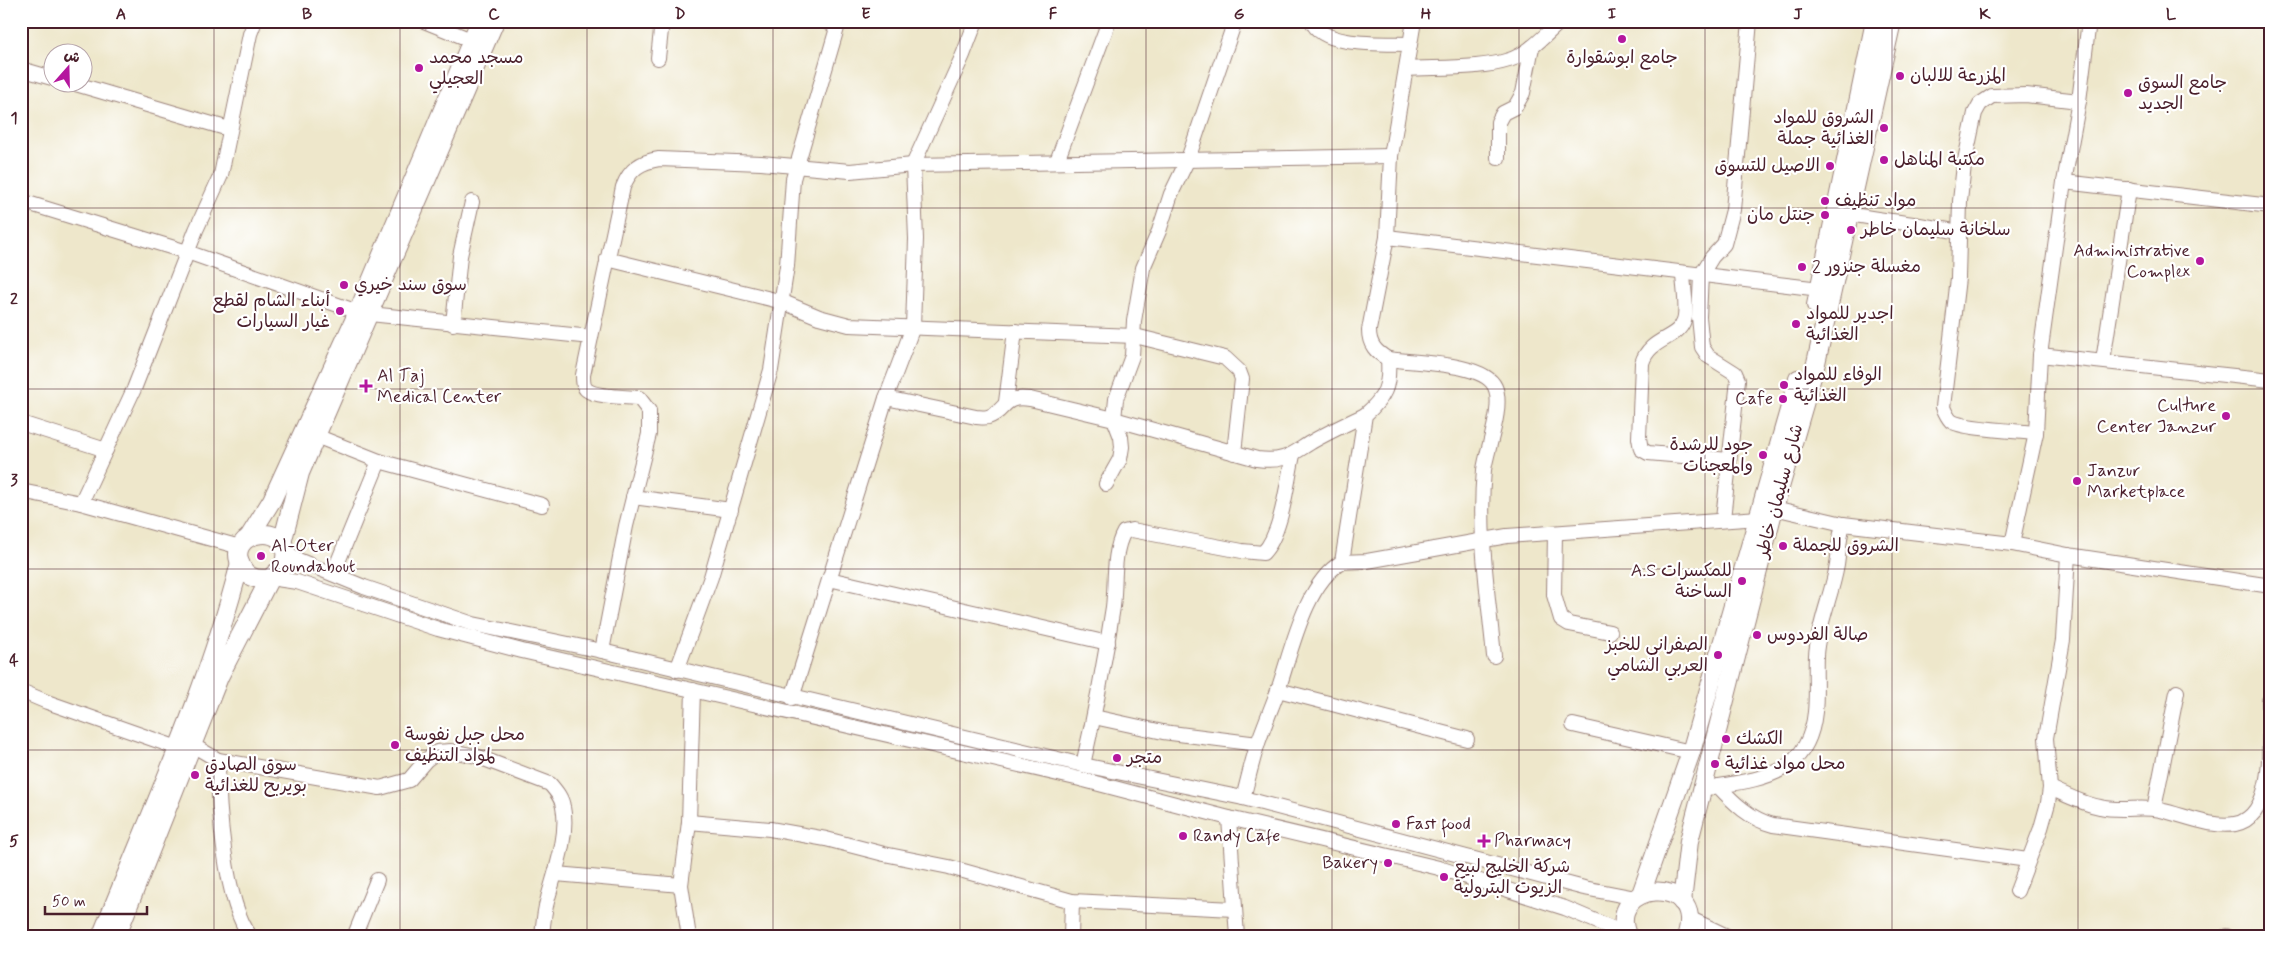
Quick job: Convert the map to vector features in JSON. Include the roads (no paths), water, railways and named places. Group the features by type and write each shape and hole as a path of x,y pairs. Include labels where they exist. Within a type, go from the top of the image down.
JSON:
{"main road":[{"path":"284,547 275,536 257,533 243,549 244,571 252,577 261,580 270,578 283,568 284,547 300,473 480,21"},
{"path":"116,937 186,747 243,549 272,500 364,313 495,21"},
{"name":"شارع سليمان خاطر","path":"1627,935 1624,921 1626,911 1639,896 1691,752 1806,351 1875,21"},
{"name":"شارع سليمان خاطر","path":"1686,937 1689,840 1710,787 1774,508 1816,363 1892,21"},
{"path":"101,937 186,747 219,677 270,578"},
{"path":"1639,896 1658,890 1667,892 1686,910"}],"street":[{"path":"81,504 134,389 187,252 221,175 229,129 250,34 255,21"},
{"path":"424,21 471,40"},
{"path":"658,58 662,21"},
{"path":"792,698 886,398 913,326 916,239 913,164 963,55 976,21"},
{"path":"1057,161 1110,21"},
{"path":"1106,484 1120,459 1121,437 1114,419 1116,399 1127,372 1143,268 1159,231 1171,194 1188,159 1235,21"},
{"path":"1312,21 1314,27 1326,36 1344,41 1410,44"},
{"path":"1414,21 1391,156 1387,237 1368,330 1369,342 1378,353 1388,359 1472,370 1486,377 1495,387 1497,402 1496,418 1486,452 1482,496 1482,541 1494,656"},
{"path":"1406,69 1474,65 1510,60 1532,47 1549,26 1561,21"},
{"path":"1723,520 1738,380 1735,373 1708,356 1702,347 1699,317 1701,275 1712,257 1724,244 1730,230 1750,21"},
{"path":"2012,544 2036,433 2040,354 2064,182 2079,101 2089,21"},
{"path":"676,670 712,577 771,370 788,266 791,192 835,23"},
{"path":"1498,158 1498,122 1503,113 1515,107 1523,93 1532,47"},
{"path":"21,68 42,75"},
{"path":"92,89 229,129"},
{"path":"2036,433 1965,425 1952,422 1946,416 1943,396 1958,278 1958,232 1964,165 1969,132 1975,113 1980,104 1992,96 2026,95 2079,101"},
{"path":"602,652 633,497 649,434 649,412 639,398 596,394 587,390 584,385 583,375 607,259 628,175 634,168 645,161 659,159 798,165 850,171 913,164 1391,156"},
{"path":"2064,182 2271,206"},
{"path":"2103,361 2129,189"},
{"path":"21,201 187,252 364,313 453,324 591,337"},
{"path":"453,324 460,256 472,202"},
{"path":"1849,214 1895,222 1928,225 1958,232"},
{"path":"1387,237 1820,289"},
{"path":"607,259 783,302 819,317 849,325 1134,336 1225,358 1239,371 1242,379 1234,453"},
{"path":"1683,273 1685,318 1681,327 1652,345 1645,353 1642,363 1639,438 1641,449 1648,454 1729,460"},
{"path":"1006,402 1015,331"},
{"path":"2040,354 2271,380"},
{"path":"886,398 976,417 988,417 1006,402 1016,398 1030,399 1114,419 1234,453 1272,461 1293,455 1312,442 1365,415 1380,401 1387,387 1388,359"},
{"path":"1342,562 1365,415"},
{"path":"21,423 106,450"},
{"path":"316,436 378,461 542,505"},
{"path":"1083,765 1108,643 1116,587 1118,549 1124,532 1132,530 1242,552 1263,553 1268,547 1278,521 1293,455"},
{"path":"333,574 378,461"},
{"path":"21,491 81,504 243,549"},
{"path":"633,497 731,510"},
{"path":"1774,508 1843,524 2012,544 2068,555 2271,586"},
{"path":"1243,798 1258,744 1278,690 1285,663 1310,601 1321,582 1333,567 1342,562 1367,561 1507,536 1759,518"},
{"path":"1710,787 1762,779 1776,773 1802,753 1808,743 1815,713 1818,638 1837,564 1843,524"},
{"path":"1555,533 1554,595 1561,619 1569,624 1610,632"},
{"path":"284,547 298,560 364,587 473,624 602,652 1083,765 1243,798 1584,888 1639,896"},
{"path":"2017,891 2041,828 2050,788 2046,738 2063,640 2068,555"},
{"path":"270,578 297,582 438,629 522,651 1080,779 1229,818 1439,868 1565,908 1627,935"},
{"path":"829,579 1108,643"},
{"path":"689,937 681,885 688,822 693,690"},
{"path":"1278,690 1467,739"},
{"path":"21,691 47,702 186,747 218,760 380,788 409,780 426,760 437,752 451,751 476,756 538,778 550,784 558,793 563,806 565,820 556,874 547,900 542,937"},
{"path":"2154,809 2177,692"},
{"path":"2050,788 2099,807 2154,809 2199,820 2235,824 2250,815 2268,791 2269,701"},
{"path":"1094,717 1163,732 1258,744"},
{"path":"1573,725 1691,752"},
{"path":"218,760 218,799 231,891 244,929 251,937"},
{"path":"1710,787 1763,822 1773,825 2028,860"},
{"path":"1229,818 1237,937"},
{"path":"688,822 770,829 826,839 884,854 949,867 1072,900 1234,909"},
{"path":"556,874 681,885"},
{"path":"354,937 377,880"},
{"path":"1071,937 1072,900"},
{"path":"1686,910 1728,937"}],"place":[{"name":"جامع ابوشقوارة","path":"1622,39"},
{"name":"مسجد محمد العجيلي","path":"419,68"},
{"name":"المزرعة للالبان","path":"1900,76"},
{"name":"جامع السوق الجديد","path":"2128,93"},
{"name":"الشروق للمواد الغذائية جملة","path":"1884,128"},
{"name":"مكتبة المناهل","path":"1884,160"},
{"name":"الاصيل للتسوق","path":"1830,166"},
{"name":"مواد تنظيف","path":"1825,201"},
{"name":"جنتل مان","path":"1825,215"},
{"name":"سلخانة سليمان خاطر","path":"1851,230"},
{"name":"Administrative Complex","path":"2200,261"},
{"name":"مغسلة جنزور 2","path":"1802,267"},
{"name":"سوق سند خيري","path":"344,285"},
{"name":"أبناء الشام لقطع غيار السيارات","path":"340,311"},
{"name":"اجدير للمواد الغذائية","path":"1796,324"},
{"name":"الوفاء للمواد الغذائية","path":"1784,385"},
{"name":"Al Taj Medical Center","path":"366,386"},
{"name":"Cafe","path":"1783,399"},
{"name":"Culture Center Janzur","path":"2226,416"},
{"name":"جود للرشدة والمعجنات","path":"1763,455"},
{"name":"Janzur Marketplace","path":"2077,481"},
{"name":"الشروق للجملة","path":"1783,546"},
{"name":"Al-Oter Roundabout","path":"261,556"},
{"name":"A.S للمكسرات الساخنة","path":"1742,581"},
{"name":"صالة الفردوس","path":"1757,635"},
{"name":"الصفراني للخبز العربي الشامي","path":"1718,655"},
{"name":"الكشك","path":"1726,739"},
{"name":"محل جبل نفوسة لمواد التنظيف","path":"395,745"},
{"name":"متجر","path":"1117,758"},
{"name":"محل مواد غذائية","path":"1715,764"},
{"name":"سوق الصادق بويربح للغذائية","path":"195,775"},
{"name":"Fast food","path":"1396,824"},
{"name":"Randy Cafe","path":"1183,836"},
{"name":"Pharmacy","path":"1484,841"},
{"name":"Bakery","path":"1388,863"},
{"name":"شركة الخليج لبيع الزيوت البترولية","path":"1444,877"}]}
